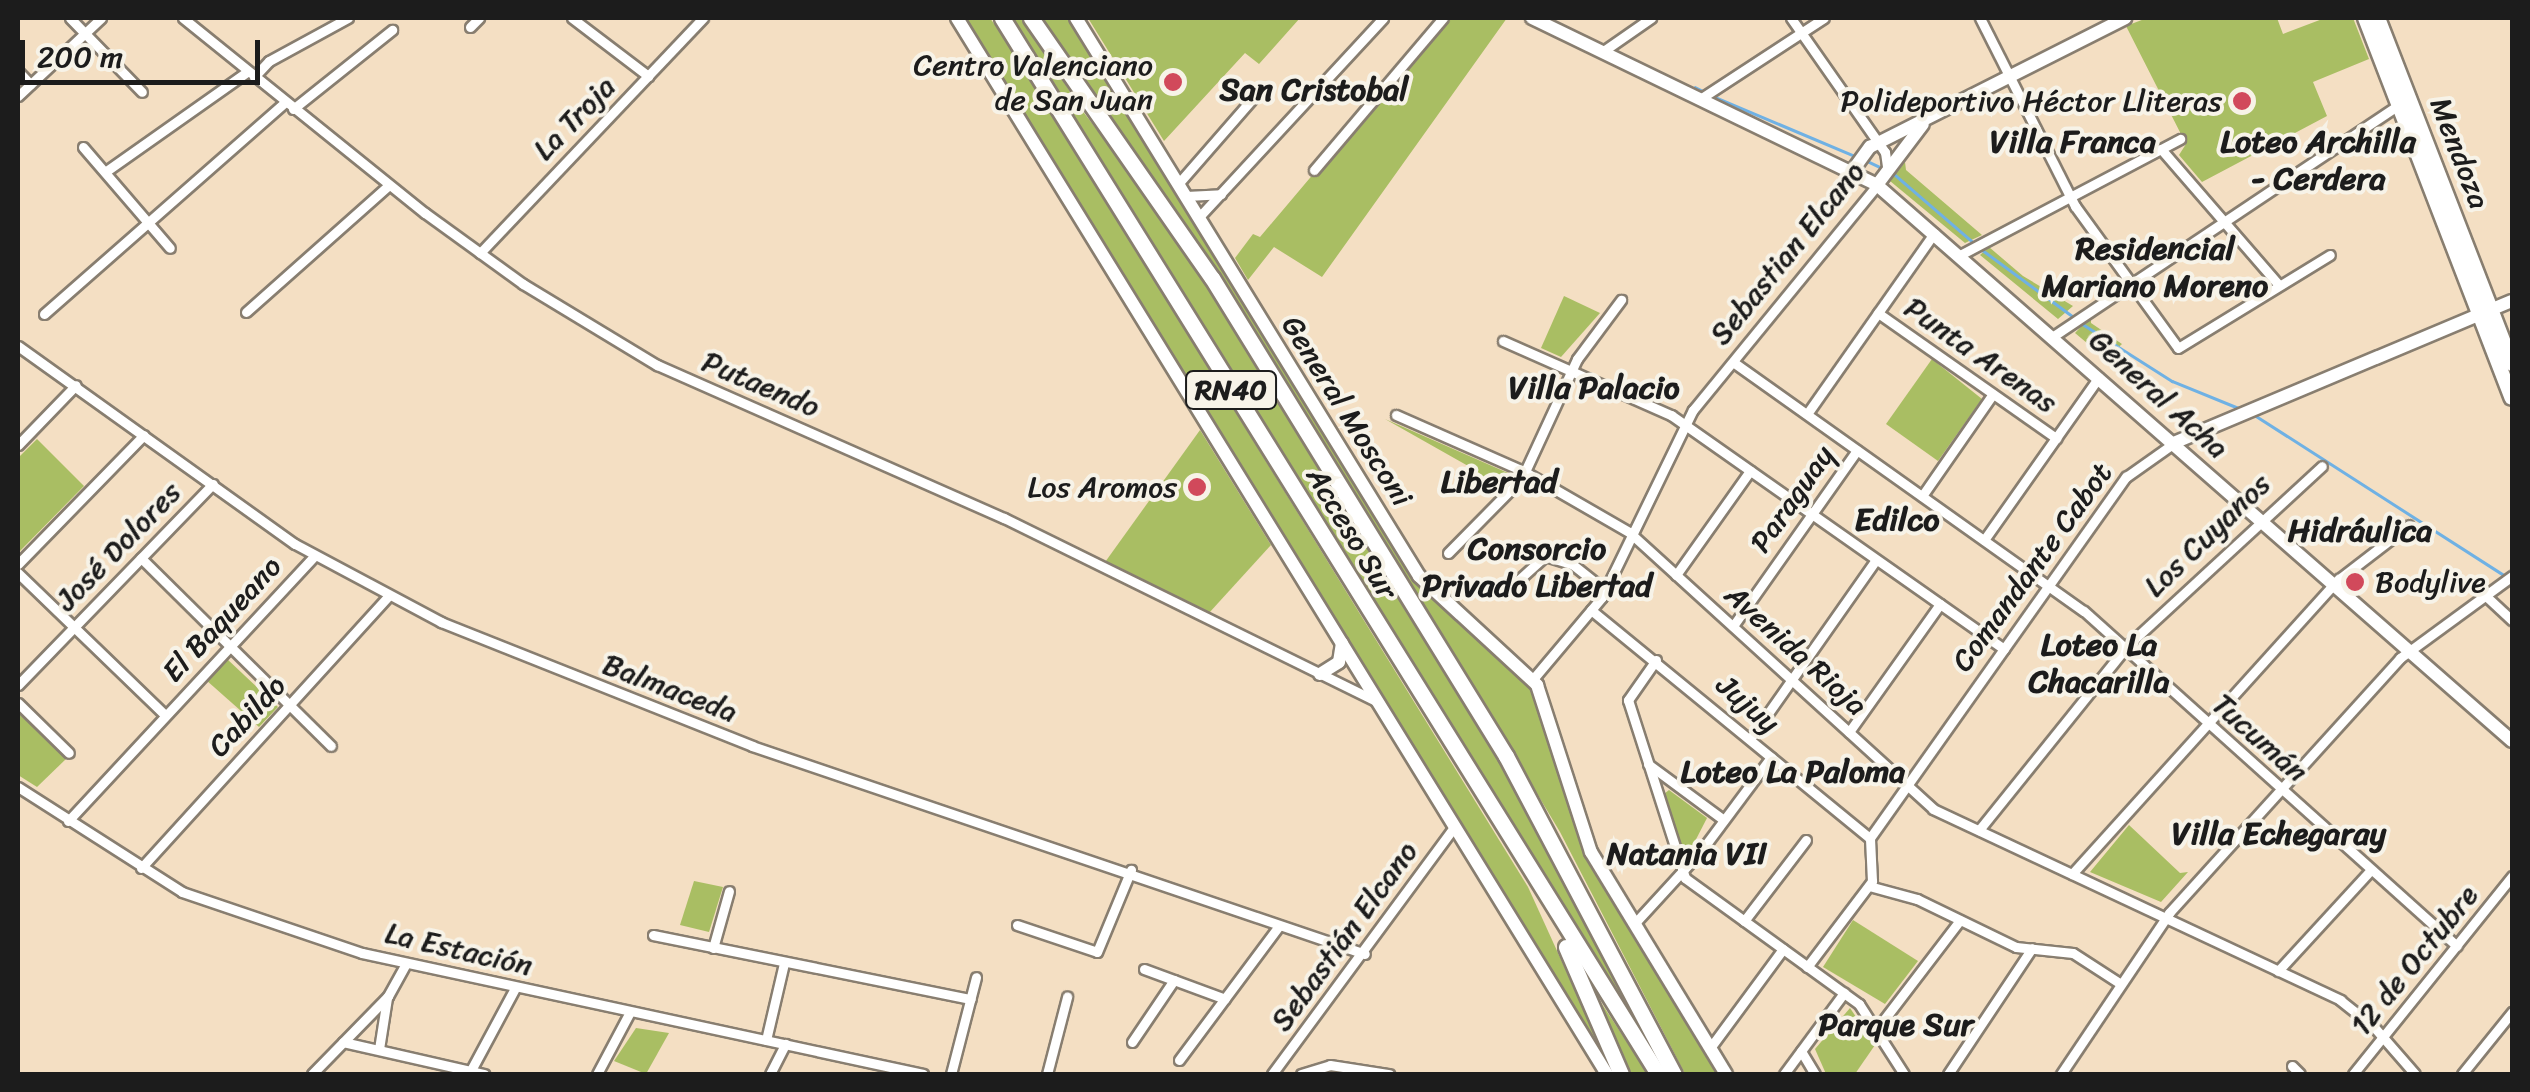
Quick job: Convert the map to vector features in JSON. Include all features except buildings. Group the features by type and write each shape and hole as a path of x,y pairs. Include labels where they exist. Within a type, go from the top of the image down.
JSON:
{"highway":[{"name":"Acceso Sur","path":"1000,18 1544,898 1669,1072"},
{"name":"Acceso Sur","path":"1031,18 1212,278 1506,756 1669,1072"},
{"path":"1544,898 1621,1074"}],"main road":[{"name":"Mendoza","path":"2365,18 2404,101"},
{"name":"Mendoza","path":"2378,18 2404,101 2484,311 2512,398"},
{"name":"Mendoza","path":"2484,311 2512,364"}],"street":[{"path":"70,18 142,92"},
{"path":"18,96 101,18"},
{"name":"Putaendo","path":"183,18 289,106 480,252 673,374 1004,518 1378,702"},
{"path":"105,172 268,61 348,18"},
{"path":"470,26 479,18"},
{"path":"572,18 585,21 648,76"},
{"name":"La Troja","path":"480,252 703,18"},
{"path":"958,18 1607,1074"},
{"name":"General Mosconi","path":"1076,18 1419,576 1534,679"},
{"path":"1198,217 1383,18"},
{"path":"1314,170 1444,18"},
{"name":"General Acha","path":"1532,18 1854,170 1876,186 2100,374 2512,741"},
{"path":"1602,52 1651,18"},
{"path":"1791,18 1875,144 1886,152 1887,166"},
{"path":"1700,98 1824,18"},
{"path":"1980,18 2006,77 2070,197 2178,348 2330,254"},
{"name":"Sebastian Elcano","path":"1854,170 1859,154 1875,144 2122,18"},
{"path":"44,314 289,106 392,30"},
{"path":"18,70 30,84"},
{"path":"1182,190 1260,90"},
{"path":"2055,335 2404,101"},
{"name":"Sebastian Elcano","path":"1534,679 1606,591 1685,425 1930,116"},
{"path":"1960,255 2180,139"},
{"path":"84,147 170,248"},
{"path":"2161,149 2280,285"},
{"path":"246,312 390,185"},
{"path":"1182,190 1221,194"},
{"path":"1806,414 1934,233"},
{"path":"1448,552 1525,472 1571,371 1620,300"},
{"name":"Comandante Cabot","path":"1870,838 2131,470 2176,442 2512,300"},
{"name":"Punta Arenas","path":"1878,312 2056,438"},
{"path":"1502,341 1685,425 2004,650"},
{"name":"Balmaceda","path":"18,346 314,556 388,597 752,746 1131,870 1278,927 1366,954"},
{"name":"Tucumán","path":"1732,362 2049,586 2458,946"},
{"path":"1984,540 2100,374"},
{"path":"18,445 76,385"},
{"path":"1922,496 1994,394"},
{"name":"Avenida Rioja","path":"1396,415 1525,472 1634,536 1934,808 2340,1000 2384,1038 2414,1074"},
{"path":"18,564 144,435"},
{"name":"Paraguay","path":"1732,626 1857,450"},
{"name":"Los Cuyanos","path":"1979,830 2125,649 2260,517 2322,466"},
{"path":"1676,575 1750,470"},
{"name":"José Dolores","path":"18,685 213,484"},
{"path":"2072,874 2335,584 2410,525"},
{"name":"El Baqueano","path":"68,821 314,556"},
{"path":"1513,585 1545,556 1572,564 1606,591"},
{"path":"141,558 228,649 332,746"},
{"path":"1750,739 1876,560"},
{"path":"18,573 165,715"},
{"path":"2061,1074 2166,918 2280,790 2410,650 2512,576"},
{"name":"Cabildo","path":"141,868 388,597"},
{"path":"2487,597 2512,620"},
{"path":"1850,732 1940,604"},
{"name":"Jujuy","path":"1591,610 1870,838"},
{"path":"1320,674 1339,662 1342,644"},
{"path":"1656,660 1628,700 1682,872 1844,993 1876,1030 1904,1074"},
{"path":"1534,679 1588,846 1726,1074"},
{"path":"18,702 69,752"},
{"path":"1634,924 1682,872 1771,757"},
{"path":"1646,763 1724,820"},
{"name":"La Estación","path":"18,787 141,868 230,911 406,964 923,1074"},
{"name":"Sebastián Elcano","path":"1272,1074 1366,954 1454,826"},
{"path":"1808,967 1868,886 1874,865 1870,838"},
{"path":"1744,922 1806,840"},
{"path":"1018,925 1097,952 1131,870"},
{"path":"2278,971 2370,872"},
{"name":"12 de Octubre","path":"2353,1074 2512,876"},
{"path":"1868,886 2032,948 2073,953 2121,984"},
{"path":"714,948 729,891"},
{"path":"1876,1030 1960,920"},
{"path":"1179,1060 1278,927"},
{"path":"653,935 970,999"},
{"path":"1948,1074 2032,948"},
{"path":"1710,1048 1783,949"},
{"path":"766,1040 784,963"},
{"path":"312,1074 388,996 406,964"},
{"path":"1144,969 1225,999"},
{"path":"951,1074 976,977"},
{"path":"1132,1042 1174,980"},
{"path":"470,1072 515,988"},
{"path":"1784,1074 1844,993"},
{"path":"379,1050 388,996"},
{"path":"1046,1074 1068,997"},
{"path":"597,1074 630,1012"},
{"path":"2462,1074 2512,1012"},
{"path":"343,1042 484,1074"},
{"path":"770,1074 785,1044"},
{"path":"1801,1052 1815,1074"},
{"path":"1301,1074 1330,1065 1389,1074"},
{"path":"2292,1066 2300,1074"}],"green space":[{"path":"966,18 990,18 1016,55 1528,887 1613,1074"},
{"path":"1011,18 1023,18 1081,109 1171,226 1530,810 1668,1074"},
{"path":"1040,18 1069,18 1414,576 1533,689 1585,854 1720,1074 1685,1074 1560,832 1459,663 1206,254"},
{"name":"Centro Valenciano de San Juan","path":"1088,18 1300,18 1259,64 1245,53 1164,141"},
{"path":"1445,18 1507,18 1322,277 1274,247 1248,280 1235,258 1253,234 1260,237"},
{"name":"Polideportivo Héctor Lliteras","path":"2147,18 2277,18 2283,34 2325,18 2353,18 2369,59 2313,82 2327,116 2202,182 2179,155 2186,144 2126,26"},
{"path":"1905,162 1906,170 1982,235 1965,243 1890,181"},
{"path":"1989,247 2023,276 2073,306 2058,319 1980,255"},
{"path":"1564,296 1600,313 1561,357 1541,348"},
{"path":"2091,316 2091,323 2122,344 2106,359 2075,333"},
{"path":"1932,359 1982,399 1938,461 1886,424"},
{"path":"1385,419 1508,473 1509,478 1497,491 1477,471"},
{"name":"Los Aromos","path":"1200,430 1271,545 1209,613 1103,565"},
{"path":"37,439 84,486 18,553 18,458"},
{"path":"226,658 278,707 259,727 206,680"},
{"path":"18,713 67,758 37,787 18,775"},
{"path":"1669,790 1707,818 1690,851 1683,850 1674,828 1664,794"},
{"path":"2129,825 2180,873 2188,872 2161,902 2090,872"},
{"path":"694,881 723,887 709,932 680,925"},
{"path":"1853,920 1918,961 1885,1004 1823,967"},
{"path":"1584,977 1598,998 1648,1074 1624,1074"},
{"path":"1850,1008 1875,1045 1855,1074 1826,1074 1815,1049"},
{"path":"636,1028 669,1033 646,1074 614,1061"}],"waterway":[{"path":"1695,87 1703,91"},
{"path":"1710,95 1855,156"},
{"path":"1867,161 1882,168"},
{"path":"1894,174 1975,244"},
{"path":"1981,249 2075,318"},
{"path":"2081,323 2172,381 2241,409"},
{"path":"2253,414 2507,577"}],"place":[{"name":"Centro Valenciano de San Juan","path":"1173,82"},
{"name":"Polideportivo Héctor Lliteras","path":"2242,101"},
{"name":"Los Aromos","path":"1197,487"},
{"name":"Bodylive","path":"2355,582"}],"district":[{"name":"San Cristobal","path":"1314,90"},
{"name":"Villa Franca","path":"2073,142"},
{"name":"Loteo Archilla - Cerdera","path":"2318,162"},
{"name":"Residencial Mariano Moreno","path":"2155,268"},
{"name":"Villa Palacio","path":"1594,388"},
{"name":"Libertad","path":"1499,482"},
{"name":"Edilco","path":"1897,520"},
{"name":"Hidráulica","path":"2360,531"},
{"name":"Consorcio Privado Libertad","path":"1537,568"},
{"name":"Loteo La Chacarilla","path":"2099,664"},
{"name":"Loteo La Paloma","path":"1793,772"},
{"name":"Villa Echegaray","path":"2279,834"},
{"name":"Natania VII","path":"1687,854"},
{"name":"Parque Sur","path":"1896,1025"}]}
